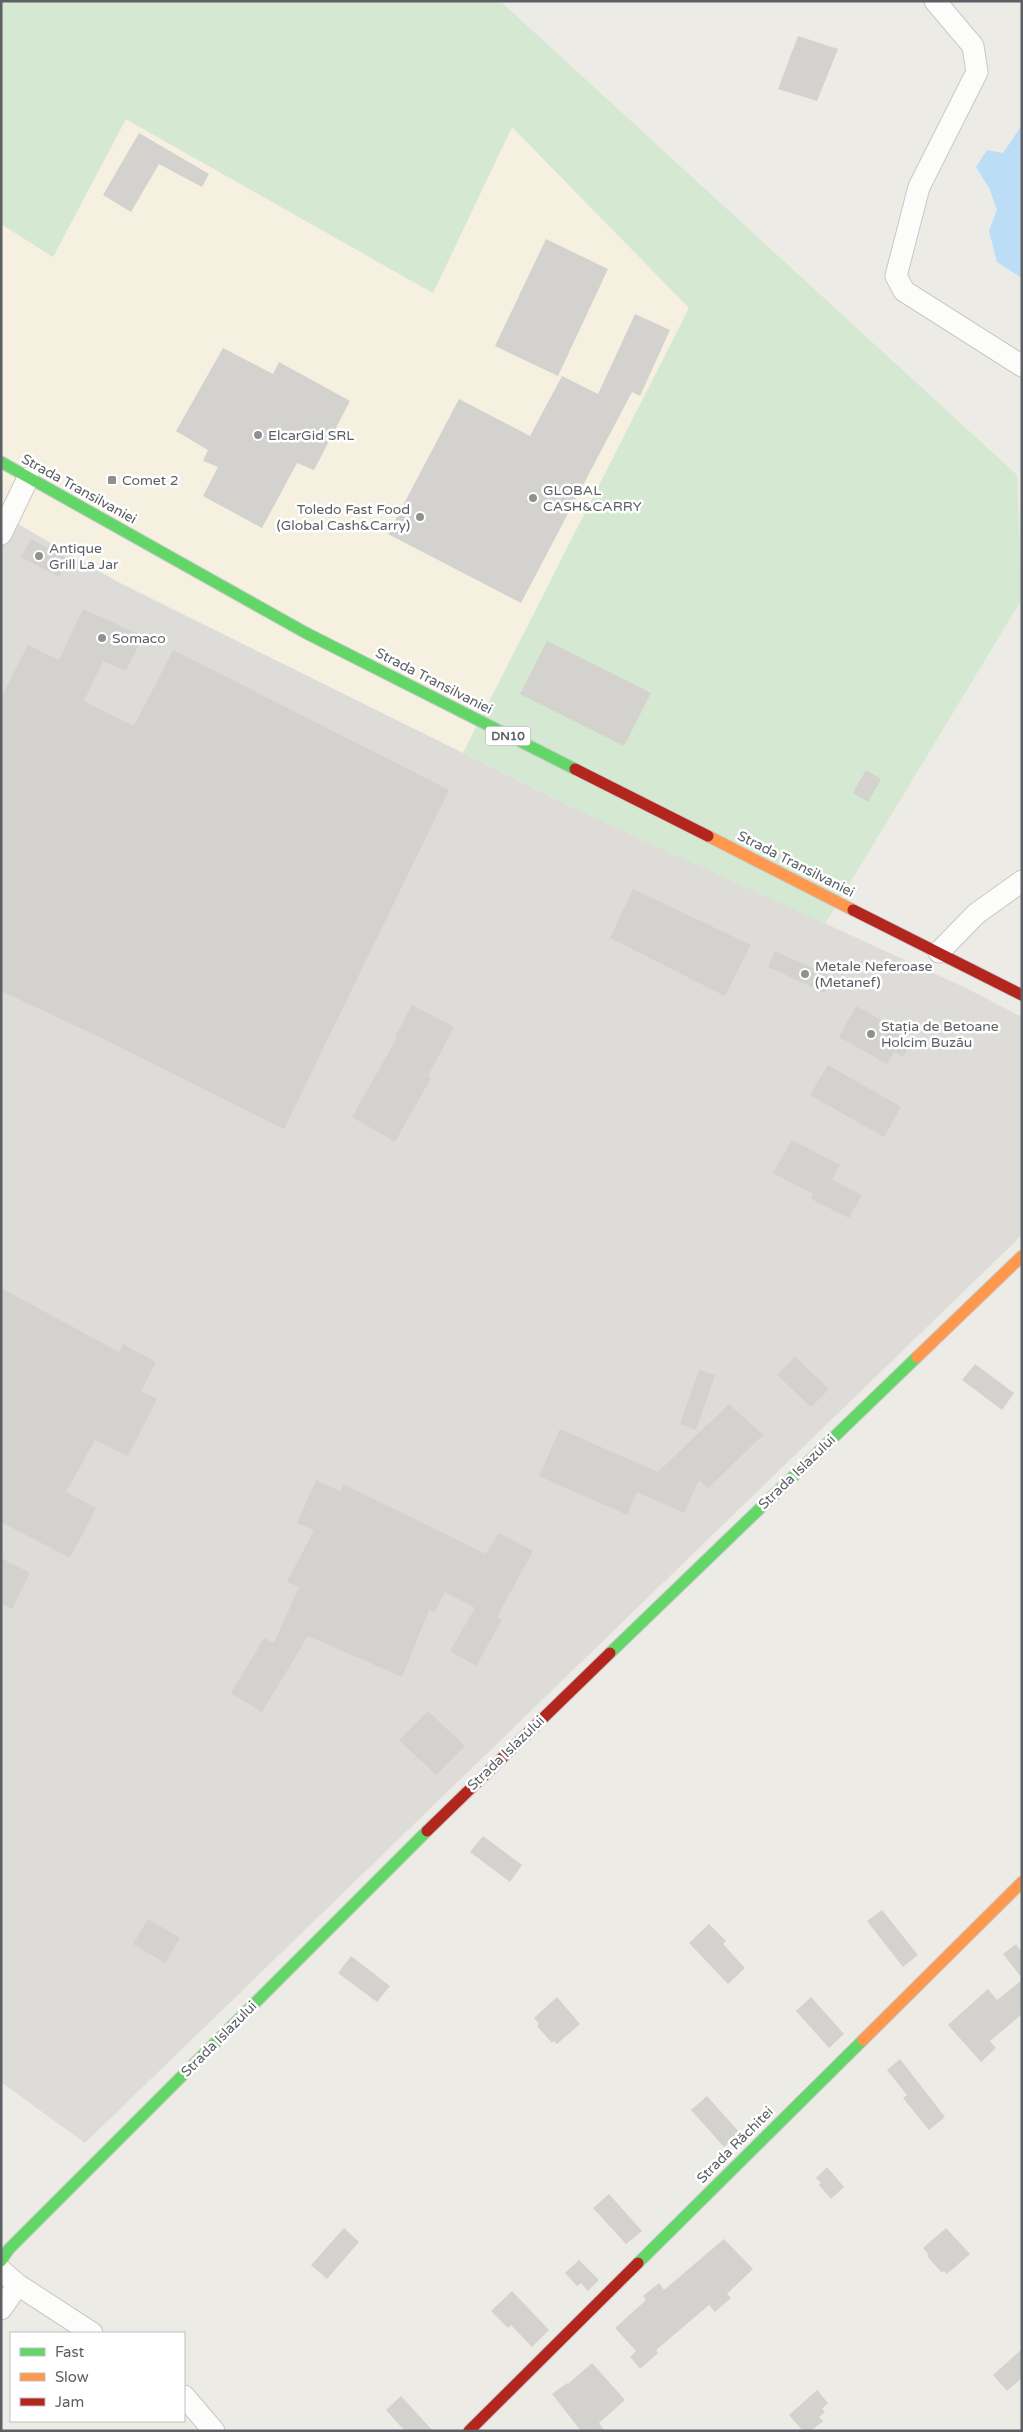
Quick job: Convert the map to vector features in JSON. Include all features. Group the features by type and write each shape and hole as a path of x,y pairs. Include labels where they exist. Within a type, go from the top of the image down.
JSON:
{"street":[{"path":"935,1 973,46 977,72 919,186 896,276 904,291 1022,366"},
{"name":"Strada Transilvaniei","path":"1,462 306,632 1022,995"},
{"path":"1,534 28,478"},
{"path":"939,952 976,914 1022,881"},
{"name":"Strada Islazului","path":"1,2261 9,2248 478,1780 1022,1256"},
{"name":"Strada Răchitei","path":"469,2431 1022,1882"},
{"path":"1,2270 18,2285 90,2332"},
{"path":"1,2309 18,2285"},
{"path":"185,2397 214,2431"}],"shaded area":[{"path":"125,119 433,293 512,127 690,308 463,753 116,581 1,514 1,224 53,257"},
{"path":"1,514 116,581 578,810 966,988 1022,1017 1022,1235 85,2143 1,2082"}],"green space":[{"path":"1,1 500,1 1017,475 1022,599 825,924 578,810 463,753 689,308 512,127 433,293 126,119 53,257 1,224"}],"water":[{"path":"1022,125 1022,278 997,262 989,231 997,210 989,188 976,167 987,150 1003,153"}],"building":[{"path":"798,36 838,49 817,101 778,89"},
{"path":"139,133 209,174 202,187 159,164 131,212 103,195"},
{"path":"546,239 608,269 558,376 495,346"},
{"path":"635,314 670,330 640,396 632,392 521,603 388,534 459,399 530,436 562,376 598,394"},
{"path":"223,348 273,374 279,362 350,401 314,470 297,463 262,528 203,496 218,467 203,461 208,450 176,431"},
{"path":"31,539 68,559 59,577 21,557"},
{"path":"83,609 143,636 126,671 103,661 84,701 134,726 173,650 449,790 284,1129 108,1041 1,991 1,698 28,645 59,660"},
{"path":"547,641 651,693 624,746 520,694"},
{"path":"866,770 881,779 868,802 853,793"},
{"path":"633,889 751,945 725,996 610,938"},
{"path":"775,951 832,977 825,993 768,967"},
{"path":"412,1005 454,1027 428,1076 431,1078 395,1142 352,1117 397,1038 395,1037"},
{"name":"Stația de Betoane Holcim Buzău","path":"856,1006 903,1032 901,1036 912,1042 903,1057 894,1052 887,1064 839,1037"},
{"path":"828,1065 901,1107 884,1137 810,1095"},
{"path":"792,1140 840,1165 832,1180 862,1195 849,1218 811,1199 813,1194 773,1173"},
{"path":"1,1288 119,1352 123,1344 156,1362 141,1391 157,1399 128,1456 95,1440 66,1492 96,1508 70,1558 1,1522"},
{"path":"795,1357 829,1389 811,1407 777,1375"},
{"path":"975,1364 1014,1393 1002,1410 962,1380"},
{"path":"699,1370 715,1375 696,1430 680,1424"},
{"path":"729,1404 763,1435 708,1488 699,1480 684,1513 637,1492 627,1515 539,1476 560,1429 658,1472"},
{"path":"316,1480 340,1491 343,1484 486,1554 499,1533 533,1551 497,1617 502,1620 476,1666 450,1651 475,1608 445,1592 435,1612 429,1610 402,1677 308,1636 262,1712 231,1693 264,1638 274,1643 299,1587 287,1582 314,1530 297,1523"},
{"path":"1,1558 30,1573 12,1609 1,1603"},
{"path":"428,1711 465,1746 436,1775 399,1740"},
{"path":"483,1836 522,1865 510,1882 470,1852"},
{"path":"882,1910 918,1955 903,1967 867,1921"},
{"path":"148,1919 180,1938 165,1963 133,1944"},
{"path":"709,1924 726,1941 723,1944 745,1968 728,1984 689,1943"},
{"path":"1016,1944 1022,1952 1022,1978 1003,1954"},
{"path":"351,1956 390,1986 377,2002 338,1973"},
{"path":"1022,1980 1022,2014 990,2041 996,2048 981,2062 948,2025 988,1989 997,2000"},
{"path":"557,1997 580,2024 557,2044 554,2041 552,2043 537,2026 539,2024 534,2018"},
{"path":"811,1997 844,2034 829,2048 796,2011"},
{"path":"900,2059 945,2117 929,2130 903,2098 907,2095 887,2070"},
{"path":"707,2096 740,2133 724,2147 691,2110"},
{"path":"827,2167 844,2187 831,2199 819,2185 821,2183 816,2178"},
{"path":"609,2194 642,2231 626,2244 593,2208"},
{"path":"344,2228 359,2242 327,2279 311,2265"},
{"path":"946,2228 970,2254 947,2274 944,2271 942,2273 927,2256 929,2255 923,2248"},
{"path":"724,2239 753,2269 727,2294 731,2298 715,2312 709,2305 656,2350 658,2353 640,2369 630,2357 636,2351 615,2328 646,2300 643,2296 659,2283 664,2290"},
{"path":"579,2260 599,2280 588,2291 581,2283 577,2286 565,2273"},
{"path":"512,2291 549,2330 532,2347 511,2325 508,2328 491,2311"},
{"path":"1022,2349 1022,2378 1007,2391 993,2375"},
{"path":"592,2363 625,2400 599,2423 605,2431 581,2431 552,2394 568,2384"},
{"path":"817,2390 828,2403 822,2409 825,2412 819,2417 823,2421 811,2431 803,2431 789,2415"},
{"path":"401,2396 433,2431 405,2431 386,2410"}],"traffic: fast":[{"path":"1,462 306,633 575,769"},
{"path":"610,1653 917,1357"},
{"path":"1,2261 9,2249 427,1831"},
{"path":"638,2263 863,2040"}],"traffic: slow":[{"path":"708,836 853,910"},
{"path":"917,1357 1022,1256"},
{"path":"863,2040 1022,1882"}],"traffic: jam":[{"path":"575,769 708,836"},
{"path":"853,910 1022,995"},
{"path":"427,1831 610,1653"},
{"path":"469,2431 638,2263"}],"place":[{"name":"ElcarGid SRL","path":"258,435"},
{"name":"Comet 2","path":"112,480"},
{"name":"GLOBAL CASH&CARRY","path":"533,498"},
{"name":"Toledo Fast Food (Global Cash&Carry)","path":"420,517"},
{"name":"Antique Grill La Jar","path":"39,556"},
{"name":"Somaco","path":"102,638"},
{"name":"Metale Neferoase (Metanef)","path":"805,974"},
{"name":"Stația de Betoane Holcim Buzău","path":"871,1034"}]}
